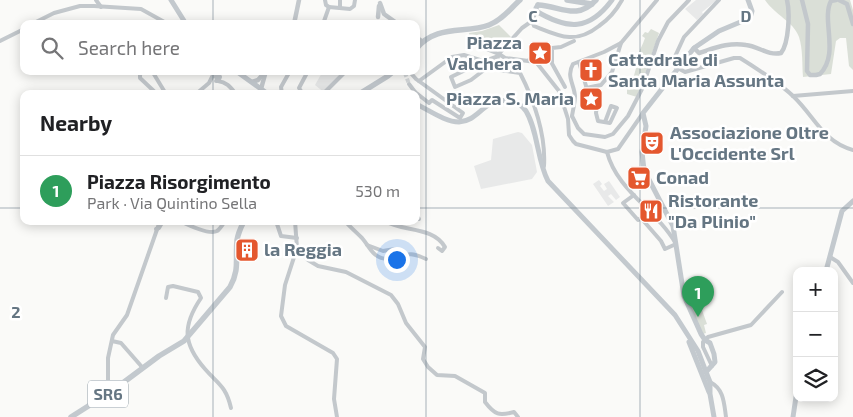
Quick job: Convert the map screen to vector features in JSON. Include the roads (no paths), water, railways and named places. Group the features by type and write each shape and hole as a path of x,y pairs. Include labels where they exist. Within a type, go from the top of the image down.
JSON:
{"main road":[{"path":"171,0 184,20"},
{"path":"420,45 447,31 488,25 502,17 520,0"},
{"path":"567,0 594,2"},
{"path":"537,8 563,24 578,25 592,20 606,9 612,0"},
{"path":"706,372 715,362 714,354 710,343 701,334 684,296 673,226 642,164 646,126 643,113 694,48 718,31 750,18 752,10 748,0"},
{"path":"537,8 579,11 584,10 594,2"},
{"path":"242,75 261,89"},
{"path":"365,90 389,75"},
{"path":"420,106 450,121 458,122 467,120 491,103 507,101 521,105 527,113 532,126 542,170 548,181 675,315 686,332 698,352 710,382 714,417"},
{"path":"827,267 842,211 853,201"},
{"path":"142,367 187,339 230,287 238,264 237,241 243,225"},
{"path":"686,332 710,394"},
{"name":"SR6","path":"71,417 112,391 142,367"},
{"path":"793,417 795,402"}],"street":[{"path":"96,0 101,7"},
{"path":"295,20 299,0"},
{"path":"325,0 326,5 329,7 350,9 354,6 355,0"},
{"path":"340,0 340,8"},
{"path":"532,21 534,26 562,36 585,36 602,25 614,14 622,0"},
{"path":"468,42 505,58 536,62 556,85 570,118 578,128 584,134 606,137 613,134 628,116 642,89 658,42 668,22 689,0"},
{"path":"719,0 684,37 672,63 677,69 685,72 740,58 793,96 826,135 842,147 853,150"},
{"path":"694,48 699,53 717,46 735,44 748,45 773,54 781,53 786,40 787,0"},
{"path":"802,0 808,24 807,71 810,75 820,74 827,62 829,8 831,1 838,0 847,4 853,24"},
{"path":"378,17 380,1"},
{"path":"380,1 384,14 392,20"},
{"path":"643,113 621,146 614,151 607,152 574,143 569,135 570,118 575,95 570,72 573,64 621,42 656,1"},
{"path":"40,20 54,13 80,6 141,9 161,20"},
{"path":"324,20 329,7"},
{"path":"497,64 488,67 471,80 455,86 451,77 483,61 496,57 522,28 532,21 537,8"},
{"path":"0,41 20,31"},
{"path":"552,62 552,48 561,47 574,41"},
{"path":"586,88 601,85 612,72 621,42"},
{"path":"529,60 535,51 540,53 547,49 565,87"},
{"path":"499,54 497,64 499,70 520,73 530,93 541,134 544,161 542,170"},
{"path":"419,81 452,57 464,55 483,61"},
{"path":"579,62 586,88 593,102 597,105 597,120 605,122"},
{"path":"140,75 140,78 153,90"},
{"path":"154,75 164,90"},
{"path":"201,90 209,83 213,75"},
{"path":"216,75 218,81"},
{"path":"252,82 258,80 262,75"},
{"path":"261,89 265,75"},
{"path":"281,90 281,87 288,75"},
{"path":"300,90 299,88 306,75"},
{"path":"327,90 342,75"},
{"path":"414,75 463,113 460,118 432,100 429,103 420,96"},
{"path":"209,83 223,82 232,90"},
{"path":"409,84 414,90"},
{"path":"593,102 596,86"},
{"path":"793,96 853,91"},
{"path":"607,152 611,164 628,190 671,235 676,244 665,249 655,233 641,218"},
{"path":"634,195 623,203 638,220 649,211"},
{"path":"112,391 108,381 108,358 113,335 126,315 158,225"},
{"path":"190,225 213,232 218,230 222,225"},
{"path":"277,225 281,236 297,238"},
{"path":"295,225 297,248 285,285 280,316 286,326 333,353 337,360 334,400 336,417"},
{"path":"349,225 371,252 382,258 393,258 409,253 426,259"},
{"path":"395,225 431,235 443,243 445,247 442,251 438,248"},
{"path":"367,245 383,251 395,248"},
{"path":"297,248 308,260 318,266 346,272 391,295 398,304 406,323 425,347 423,359 428,367 437,374 455,376 485,393 485,402 495,412 502,415 514,412 518,417"},
{"path":"830,257 838,262 853,283"},
{"path":"166,298 168,287 173,286 198,292 200,295 201,298 194,310 188,328 187,339 204,368 223,387 231,408"},
{"path":"705,340 708,337 751,325 782,292"},
{"path":"112,341 121,343 142,367"},
{"path":"710,382 720,390 724,400 726,417"}],"tunnel":[{"path":"406,75 409,84"}],"place":[{"name":"Piazza Valchera","path":"540,53"},
{"name":"Cattedrale di Santa Maria Assunta","path":"591,70"},
{"name":"Piazza S. Maria","path":"591,99"},
{"name":"Associazione Oltre L'Occidente Srl","path":"652,143"},
{"name":"Conad","path":"639,178"},
{"name":"Ristorante \"Da Plinio\"","path":"651,211"},
{"name":"la Reggia","path":"247,250"},
{"name":"Piazza Risorgimento","path":"698,317"}]}
